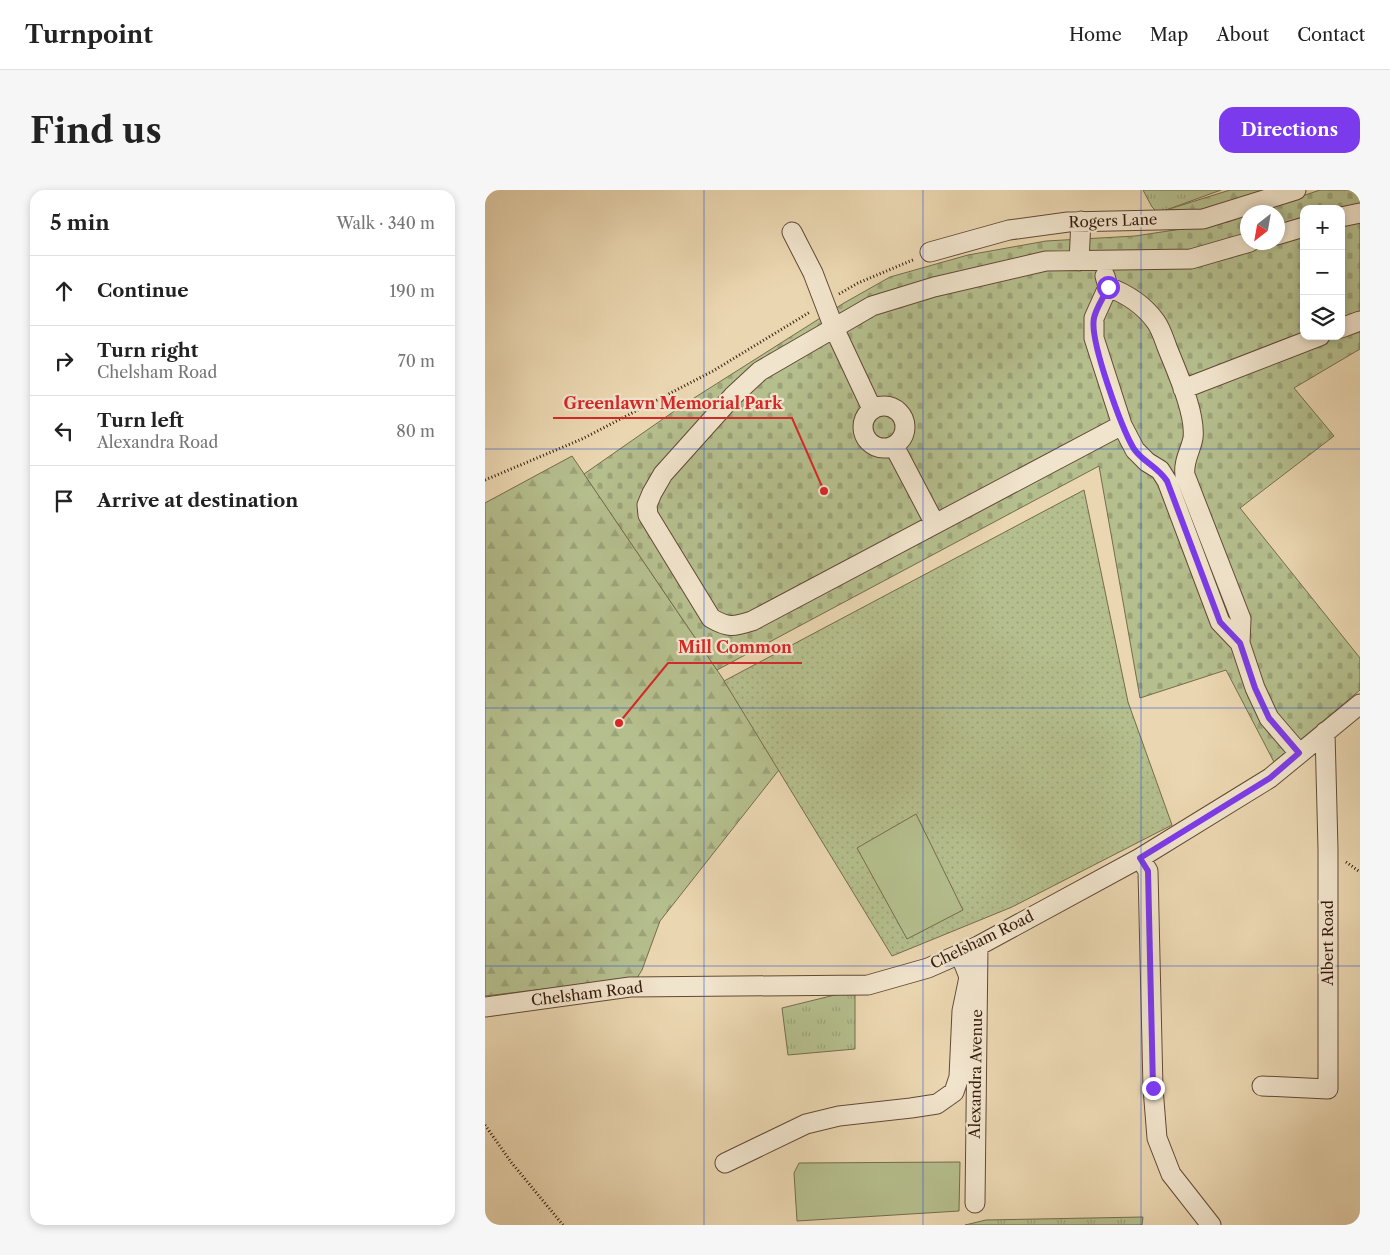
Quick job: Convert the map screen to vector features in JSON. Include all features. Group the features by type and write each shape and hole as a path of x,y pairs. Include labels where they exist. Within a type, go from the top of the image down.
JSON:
{"street":[{"name":"Rogers Lane","path":"930,252 1009,230 1081,221 1203,219 1296,190"},
{"path":"1345,216 1360,213"},
{"path":"1079,261 1081,221"},
{"path":"1285,233 1300,228"},
{"path":"792,232 813,273 834,328 872,409"},
{"path":"1122,425 752,621 736,626 724,626 711,618 648,515 647,505 663,474 733,396 760,371 873,306 934,287 1046,261 1191,259 1240,245"},
{"path":"1102,260 1108,287 1094,318 1094,338 1122,425 1135,450 1147,462 1160,470 1165,478 1220,622 1240,643"},
{"path":"1108,287 1121,292 1139,303 1157,323 1183,389 1191,416 1193,437 1184,470 1241,619 1240,643 1255,688 1269,718 1299,753"},
{"path":"1345,327 1360,321"},
{"path":"1183,389 1310,340"},
{"path":"878,406 892,406 903,416 906,430 904,436 894,446 880,448 873,446 864,435 863,421 872,409 878,406"},
{"path":"894,446 935,524"},
{"path":"1165,478 1184,470"},
{"name":"Chelsham Road","path":"485,1007 630,987 868,985 928,968 978,946 1140,858 1270,778 1360,704"},
{"name":"Albert Road","path":"1262,1086 1328,1089 1328,849 1325,732"},
{"path":"1140,858 1148,871 1153,1088 1157,1138 1171,1174 1211,1225"},
{"name":"Alexandra Avenue","path":"975,1203 978,946"},
{"path":"725,1163 807,1124 839,1116 937,1104 954,1092 959,1077 962,1010 969,977 960,954"}],"path":[{"path":"485,480 582,439 713,371 858,283 930,252"},
{"path":"485,1125 511,1162 563,1225"}],"green space":[{"path":"1143,190 1221,190 1158,213 1152,207"},
{"path":"1230,190 1276,190 1205,210 1166,210"},
{"path":"1320,190 1360,190 1360,349 1294,388 1334,436 1240,508 1360,658 1360,690 1274,762 1226,670 1140,698 1099,466 717,670 584,474 683,405 844,303 890,277 968,255 1046,241 1135,236 1228,222 1240,218 1240,250 1285,250 1285,205 1276,205"},
{"path":"572,456 782,766 660,921 642,970 637,978 485,996 485,503"},
{"path":"1084,490 1128,702 1172,825 1012,907 892,956 724,681"},
{"path":"916,814 963,910 907,939 857,848"},
{"path":"855,990 855,1049 788,1055 782,1008"},
{"path":"960,1162 959,1211 797,1221 794,1173 799,1163"},
{"path":"1143,1217 1142,1225 965,1225 986,1220"}],"place":[{"name":"Greenlawn Memorial Park","path":"824,491"},
{"name":"Mill Common","path":"619,723"}],"route":[{"path":"1108,287 1094,318 1094,338 1122,425 1135,450 1147,462 1160,470 1167,481 1220,622 1240,643 1255,688 1269,718 1299,753 1270,778 1140,858 1148,871 1153,1088"}]}
